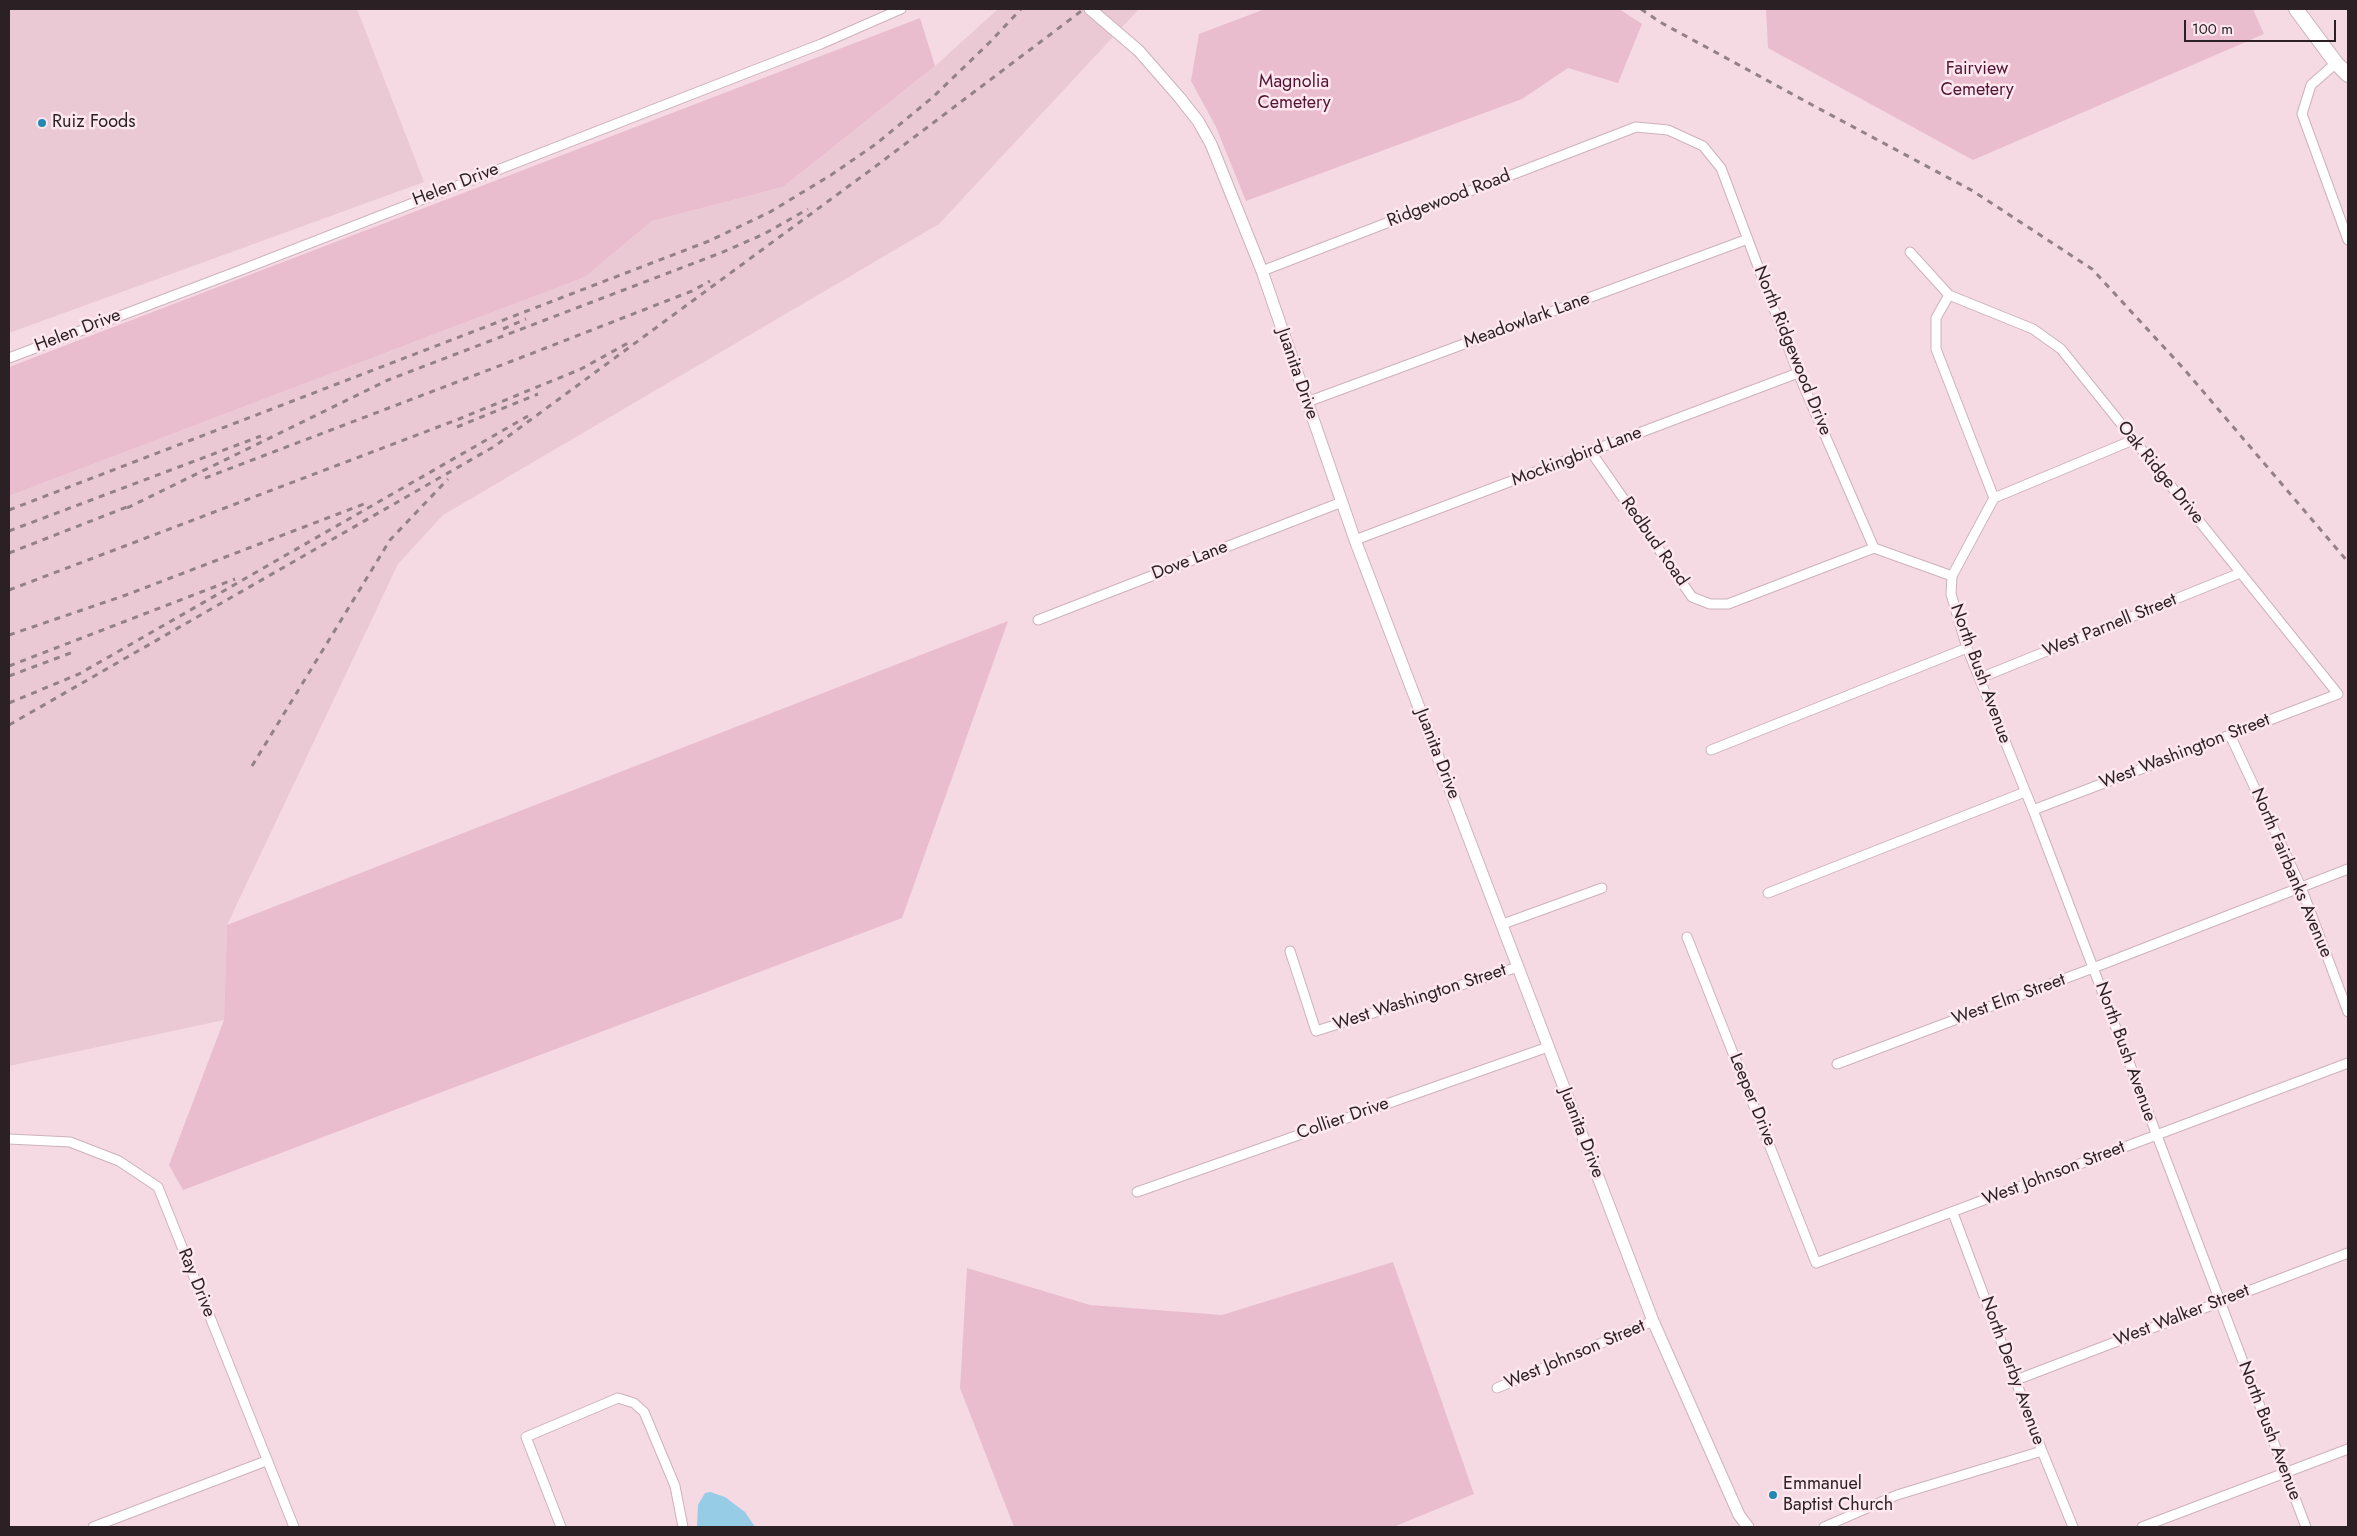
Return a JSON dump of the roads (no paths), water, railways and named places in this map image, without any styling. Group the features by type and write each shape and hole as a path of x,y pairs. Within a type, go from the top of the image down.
{"main road":[{"path":"2296,9 2336,63 2348,75"}],"street":[{"name":"Helen Drive","path":"9,358 241,270 821,44 901,9"},
{"name":"Juanita Drive","path":"1090,9 1139,51 1198,121 1211,144 1262,271 1355,540 1653,1321 1739,1516 1748,1527"},
{"path":"2336,63 2311,85 2302,114 2348,240"},
{"name":"Ridgewood Road","path":"1262,271 1636,127"},
{"name":"North Ridgewood Drive","path":"1636,127 1668,130 1703,146 1721,168 1798,373 1874,548"},
{"name":"Meadowlark Lane","path":"1306,402 1748,239"},
{"name":"Oak Ridge Drive","path":"1910,252 1949,294 2033,330 2061,349 2338,694"},
{"path":"1949,294 1936,318 1936,349 1994,498"},
{"name":"Mockingbird Lane","path":"1355,540 1798,373"},
{"path":"1874,548 1952,576 1994,498 2133,440"},
{"name":"Redbud Road","path":"1591,452 1692,597 1710,604 1728,604 1874,548"},
{"name":"Dove Lane","path":"1038,620 1342,502"},
{"name":"West Parnell Street","path":"1980,678 2240,573"},
{"name":"North Bush Avenue","path":"1952,576 1951,594 1967,648 2033,810 2094,968 2219,1302 2306,1527"},
{"path":"1711,750 1967,648"},
{"name":"West Washington Street","path":"2033,810 2338,694"},
{"name":"North Fairbanks Avenue","path":"2230,735 2301,886 2348,1012"},
{"path":"1768,893 2025,792"},
{"name":"West Elm Street","path":"1837,1064 2094,968 2348,869"},
{"path":"1502,924 1602,888"},
{"name":"Leeper Drive","path":"1687,937 1816,1263"},
{"name":"West Washington Street","path":"1290,951 1316,1031 1518,966"},
{"name":"Collier Drive","path":"1137,1192 1548,1047"},
{"name":"West Johnson Street","path":"1816,1263 1954,1213 2348,1063"},
{"name":"Ray Drive","path":"9,1139 70,1142 119,1161 158,1187 294,1527"},
{"name":"North Derby Avenue","path":"1954,1213 2042,1451 2073,1527"},
{"name":"West Walker Street","path":"2016,1380 2348,1253"},
{"name":"West Johnson Street","path":"1497,1388 1653,1321"},
{"path":"561,1527 526,1437 618,1398 634,1403 644,1412 675,1486 683,1527"},
{"path":"2142,1527 2348,1449"},
{"path":"1824,1527 1897,1494 2042,1451"},
{"path":"93,1527 266,1461"}],"water":[{"path":"710,1492 725,1497 745,1512 755,1527 697,1527 698,1505 705,1493"}],"railway":[{"path":"9,510 709,241 770,212 831,175 876,144 933,97 1021,9"},
{"path":"9,725 495,446 872,169 1084,9"},
{"path":"1641,9 1660,22 1973,191 2092,269 2184,369 2348,562"},
{"path":"127,508 388,380 723,252 764,234 808,209"},
{"path":"205,478 692,291 710,281"},
{"path":"503,329 526,319"},
{"path":"9,590 459,419 581,369 628,343"},
{"path":"457,427 538,394"},
{"path":"9,703 79,674 528,416"},
{"path":"9,531 261,436"},
{"path":"252,766 390,540 448,479"},
{"path":"9,635 126,595 364,504"},
{"path":"9,553 132,505"},
{"path":"9,666 235,579"},
{"path":"9,676 76,651"}],"place":[{"name":"Ruiz Foods","path":"42,123"},
{"name":"Emmanuel Baptist Church","path":"1773,1495"}],"park label":[{"name":"Fairview Cemetery","path":"1977,80"},
{"name":"Magnolia Cemetery","path":"1294,94"}]}
